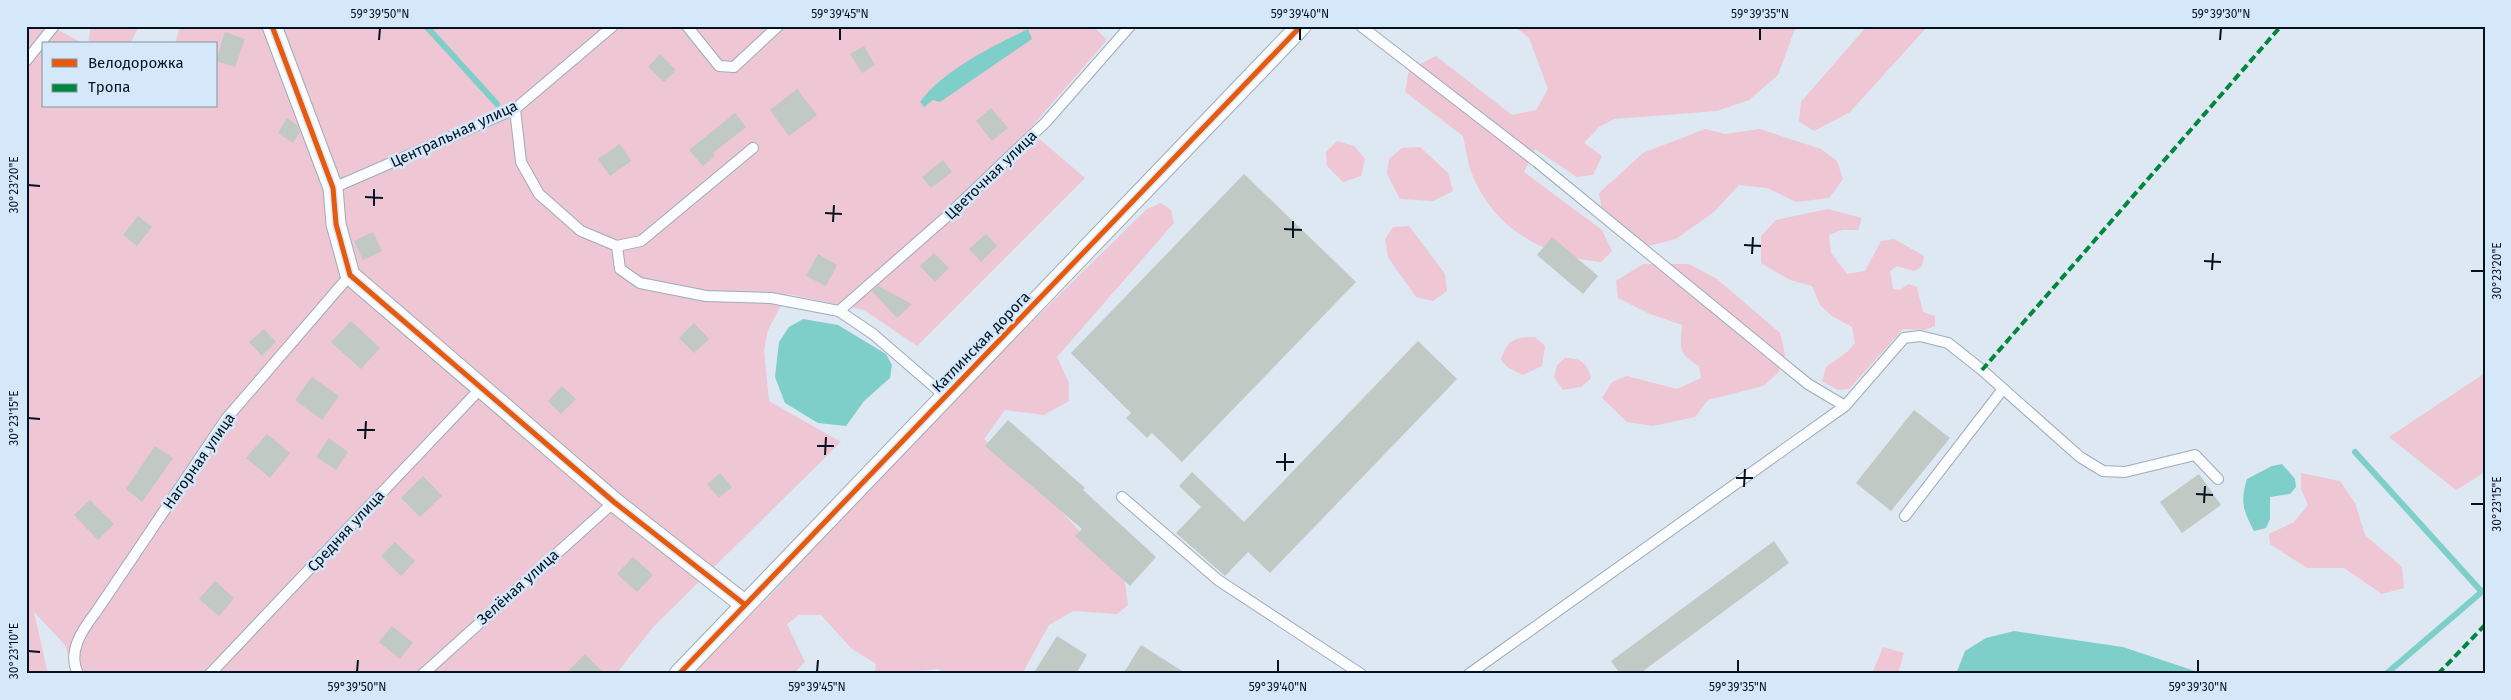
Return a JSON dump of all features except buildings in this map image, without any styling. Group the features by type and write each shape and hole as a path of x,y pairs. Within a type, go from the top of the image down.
{"street":[{"path":"272,26 333,188 336,224 350,275 614,502 744,604"},
{"name":"Катлинская дорога","path":"679,674 744,604 946,397 1301,26"}],"lane":[{"path":"26,61 54,26"},
{"name":"Центральная улица","path":"333,188 516,109 612,26"},
{"path":"687,26 719,66 734,67 778,26"},
{"name":"Цветочная улица","path":"839,311 944,219 1046,122 1130,26"},
{"path":"1361,26 1537,162 1808,384 1845,406"},
{"path":"516,109 521,162 539,194 582,231 617,246 641,241 753,148"},
{"path":"617,246 620,269 640,283 706,296 771,298 839,311 873,334 946,397"},
{"name":"Нагорная улица","path":"78,674 73,663 80,632 226,419 350,275"},
{"path":"1469,674 1845,406 1904,338 1920,336 1948,343 2080,457 2104,471 2125,472 2196,455 2218,480"},
{"name":"Средняя улица","path":"210,674 481,388"},
{"path":"1905,516 2003,389"},
{"path":"1122,497 1218,580 1361,674"},
{"name":"Зелёная улица","path":"423,674 614,502"}],"shaded area":[{"path":"26,26 51,26 80,42 42,42 42,108 218,108 218,42 176,42 180,26 1012,26 1016,30 1021,26 1093,26 1107,40 1029,130 1085,178 917,346 864,310 787,294 768,330 764,350 769,401 841,442 654,626 616,674 75,674 65,645 34,612 48,674 26,674"},
{"path":"91,26 139,26 131,42 88,42"},
{"path":"1514,26 1796,26 1778,75 1749,100 1717,111 1614,119 1599,127 1584,143 1602,156 1593,175 1577,177 1535,149 1524,172 1602,230 1612,251 1601,262 1580,259 1540,246 1507,224 1493,210 1481,193 1470,169 1463,136 1405,92 1409,70 1436,56 1512,115 1536,110 1548,89 1529,38"},
{"path":"1867,26 1928,26 1850,112 1814,131 1799,121 1801,102"},
{"path":"1028,29 1032,39 940,102 933,100 924,107 920,102 930,90 955,69 984,51"},
{"path":"1705,129 1725,134 1760,129 1821,149 1837,161 1843,179 1829,198 1796,202 1767,188 1739,185 1714,212 1676,239 1644,247 1602,211 1599,193 1643,153"},
{"path":"1337,141 1354,146 1365,159 1361,176 1343,182 1327,166 1326,152"},
{"path":"1420,147 1448,173 1453,191 1433,201 1400,199 1387,174 1389,159 1402,148"},
{"path":"1161,203 1171,210 1174,223 1057,357 1069,383 1069,401 1044,415 1005,410 984,439 1044,492 1125,582 1128,605 1117,614 1073,611 1049,625 1022,674 945,674 938,669 919,671 917,674 875,674 876,664 851,648 821,615 799,615 787,624 805,662 793,674 690,674 734,623 765,601 952,400 1147,209"},
{"path":"1828,209 1862,218 1858,230 1842,230 1829,235 1831,253 1847,274 1865,271 1881,241 1894,239 1924,256 1922,266 1914,271 1897,266 1890,271 1893,289 1899,290 1909,284 1917,287 1923,312 1935,316 1935,326 1924,330 1903,329 1849,389 1838,390 1822,381 1826,367 1847,352 1855,343 1852,327 1832,316 1820,305 1812,286 1790,280 1761,263 1761,236 1776,220"},
{"path":"1409,226 1445,274 1447,291 1433,301 1416,297 1388,257 1385,239 1393,227"},
{"path":"1643,264 1689,264 1717,279 1780,333 1785,354 1778,373 1763,386 1708,400 1695,417 1653,426 1627,422 1602,398 1612,382 1627,376 1677,389 1701,378 1699,366 1687,358 1682,350 1682,325 1650,314 1618,298 1616,281"},
{"path":"803,319 838,325 886,354 892,365 890,378 864,401 846,426 818,423 785,403 775,377 779,342 789,327"},
{"path":"1535,337 1545,346 1542,366 1523,375 1507,367 1501,360 1506,348 1513,341"},
{"path":"1565,358 1579,360 1588,369 1591,378 1581,387 1563,390 1554,377 1557,365"},
{"path":"2485,373 2485,472 2456,490 2389,437"},
{"path":"2282,464 2295,479 2296,487 2290,494 2270,497 2270,519 2266,528 2254,531 2247,517 2243,500 2247,479 2272,466"},
{"path":"2301,473 2340,481 2355,503 2365,535 2402,567 2404,588 2382,594 2344,568 2307,568 2270,544 2269,534 2294,522 2308,505 2301,489"},
{"path":"2014,631 2123,647 2204,674 1956,674 1965,651 1986,638"},
{"path":"1883,647 1904,653 1898,674 1872,674"}],"waterway":[{"path":"426,26 497,104"},
{"path":"2355,452 2482,592"},
{"path":"2386,674 2484,590"}],"marked path":[{"path":"1982,370 2281,26"},
{"path":"2438,674 2485,625"}],"cycle path":[{"path":"272,26 333,188 336,224 350,275 614,502 744,604"},
{"path":"679,674 1301,26"}]}
